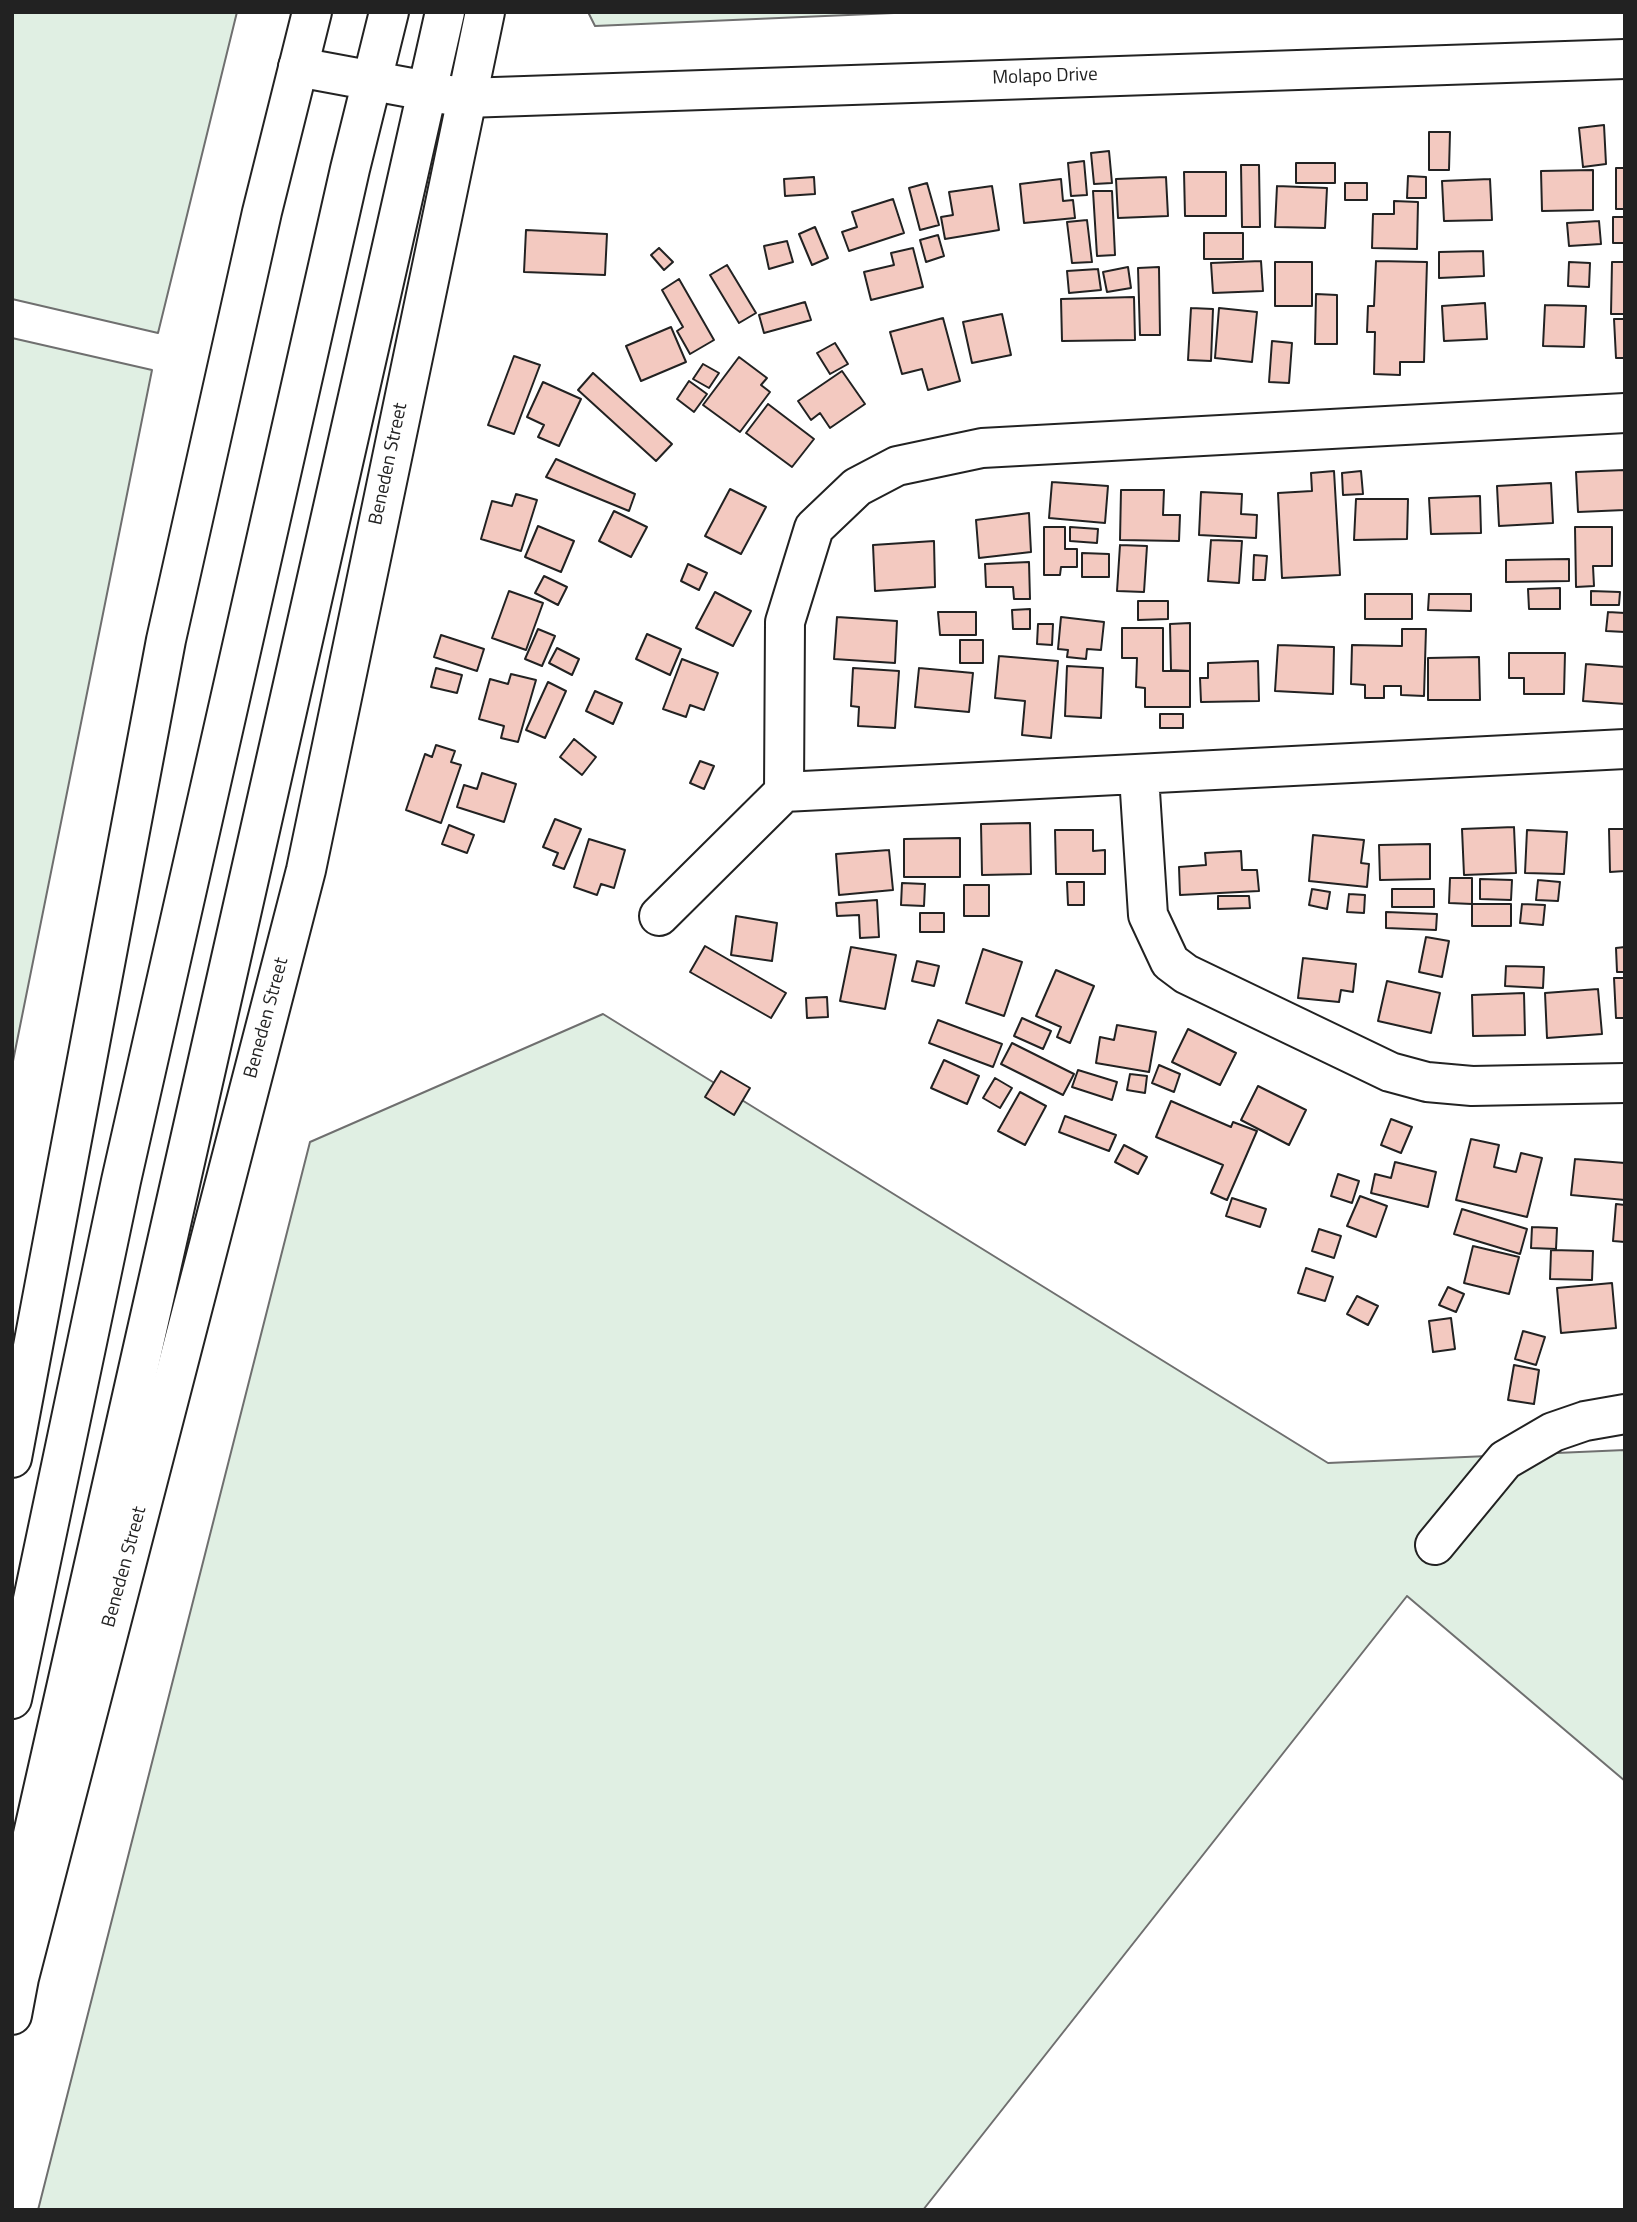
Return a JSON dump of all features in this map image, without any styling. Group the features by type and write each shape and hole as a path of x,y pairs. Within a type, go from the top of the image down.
{"street":[{"path":"12,1458 166,640 262,212 312,12"},
{"path":"12,1699 121,1181 389,12"},
{"path":"12,1927 445,12"},
{"name":"Beneden Street","path":"12,2015 19,1978 306,870 485,12"},
{"name":"Molapo Drive","path":"298,66 465,98 1625,59"},
{"path":"784,792 785,622 814,528 857,487 897,466 982,448 1625,413"},
{"path":"659,916 784,792 1139,776 1625,749"},
{"path":"1139,776 1148,915 1170,962 1186,974 1390,1072 1427,1082 1472,1087 1625,1083"},
{"path":"1435,1545 1505,1460 1553,1432 1585,1421 1625,1415"}],"green space":[{"path":"12,12 237,12 158,333 12,299"},
{"path":"588,12 917,12 595,26"},
{"path":"12,338 152,370 12,1066"},
{"path":"603,1014 1328,1463 1625,1450 1625,1781 1407,1596 923,2210 38,2210 310,1142"}],"building":[{"path":"1604,125 1606,164 1583,167 1579,128"},
{"path":"1429,132 1450,132 1449,170 1429,170"},
{"path":"1109,151 1112,183 1094,184 1091,153"},
{"path":"1084,161 1087,195 1071,196 1068,163"},
{"path":"1296,163 1335,163 1335,183 1296,183"},
{"path":"1241,165 1259,165 1260,227 1242,227"},
{"path":"1616,168 1625,168 1625,209 1616,209"},
{"path":"1593,170 1593,210 1542,211 1541,171"},
{"path":"1184,172 1226,172 1226,216 1185,216"},
{"path":"1408,176 1426,177 1426,198 1407,198"},
{"path":"814,177 815,194 785,196 784,179"},
{"path":"1166,177 1168,216 1118,218 1116,179"},
{"path":"1061,179 1063,201 1073,200 1075,218 1024,223 1020,184"},
{"path":"1490,179 1492,220 1444,221 1442,181"},
{"path":"927,183 939,225 920,230 909,188"},
{"path":"1345,183 1367,183 1367,200 1345,200"},
{"path":"992,186 999,230 945,239 941,217 953,215 949,192"},
{"path":"1277,186 1327,188 1325,228 1275,227"},
{"path":"1093,191 1112,191 1115,255 1097,256"},
{"path":"893,199 904,233 849,251 842,232 857,227 852,212"},
{"path":"1394,201 1418,202 1417,249 1372,248 1373,214 1394,214"},
{"path":"1613,217 1625,217 1625,243 1613,243"},
{"path":"1087,220 1092,262 1072,263 1067,222"},
{"path":"1599,221 1601,244 1569,246 1567,223"},
{"path":"815,227 828,258 812,265 799,234"},
{"path":"526,230 607,234 605,275 524,272"},
{"path":"1204,233 1243,233 1243,259 1204,259"},
{"path":"938,235 944,256 926,262 920,240"},
{"path":"787,241 793,262 769,269 764,246"},
{"path":"659,248 673,262 664,270 651,255"},
{"path":"913,248 923,287 871,300 864,272 894,265 891,253"},
{"path":"1483,251 1484,276 1439,278 1439,252"},
{"path":"1261,261 1263,291 1213,293 1211,263"},
{"path":"1376,261 1427,262 1424,362 1400,362 1400,375 1374,374 1375,332 1367,332 1368,306 1374,306"},
{"path":"1275,262 1312,262 1312,306 1275,306"},
{"path":"1569,262 1590,263 1589,287 1568,286"},
{"path":"1612,262 1625,262 1625,314 1611,314"},
{"path":"727,265 756,313 739,323 710,275"},
{"path":"1128,267 1131,288 1107,292 1103,272"},
{"path":"1159,267 1160,335 1140,335 1138,268"},
{"path":"1098,269 1101,290 1069,293 1067,271"},
{"path":"679,279 714,340 690,354 677,331 683,327 662,290"},
{"path":"1316,294 1337,295 1337,344 1315,344"},
{"path":"1134,297 1135,340 1062,341 1061,299"},
{"path":"805,302 811,320 764,333 759,315"},
{"path":"1485,303 1487,339 1444,341 1442,306"},
{"path":"1545,305 1586,306 1584,347 1543,346"},
{"path":"1191,308 1213,309 1211,361 1188,360"},
{"path":"1219,308 1257,312 1252,362 1215,358"},
{"path":"1002,314 1011,355 972,363 963,322"},
{"path":"943,318 960,381 928,390 922,369 902,374 890,332"},
{"path":"1614,319 1625,319 1625,358 1616,358"},
{"path":"671,327 686,362 641,381 626,346"},
{"path":"1272,341 1292,343 1289,383 1269,382"},
{"path":"835,343 848,364 830,374 817,353"},
{"path":"514,356 540,365 514,434 488,425"},
{"path":"739,357 767,378 761,385 770,392 740,432 703,405"},
{"path":"703,364 719,373 709,388 693,379"},
{"path":"842,371 865,404 830,428 820,413 811,420 798,401"},
{"path":"593,373 672,444 656,461 578,390"},
{"path":"689,381 707,394 694,412 677,399"},
{"path":"543,382 581,399 559,446 538,437 544,425 527,417"},
{"path":"768,404 814,439 792,467 746,433"},
{"path":"556,459 635,494 629,511 546,477"},
{"path":"1625,470 1625,510 1578,512 1576,472"},
{"path":"1334,471 1340,575 1282,578 1278,493 1312,491 1311,473"},
{"path":"1361,471 1363,494 1343,495 1342,473"},
{"path":"1052,482 1108,486 1105,523 1049,518"},
{"path":"1551,483 1553,523 1499,526 1497,486"},
{"path":"730,489 766,507 741,554 705,536"},
{"path":"1121,490 1164,490 1163,515 1180,515 1179,541 1120,540"},
{"path":"1201,492 1242,494 1241,514 1257,515 1256,538 1199,535"},
{"path":"516,494 537,500 521,551 481,539 492,501 512,506"},
{"path":"1480,496 1481,533 1431,534 1429,498"},
{"path":"1356,499 1408,499 1407,539 1354,540"},
{"path":"614,511 647,527 631,557 599,541"},
{"path":"1029,513 1031,552 979,558 976,520"},
{"path":"538,526 574,541 561,572 525,557"},
{"path":"1044,527 1065,527 1065,549 1077,549 1077,567 1061,567 1060,575 1044,575"},
{"path":"1070,527 1098,529 1097,543 1070,541"},
{"path":"1575,527 1612,527 1612,566 1593,566 1594,586 1576,587"},
{"path":"1211,540 1242,541 1239,583 1208,581"},
{"path":"934,541 935,587 875,591 873,545"},
{"path":"1120,545 1147,546 1144,592 1117,591"},
{"path":"1082,553 1109,554 1109,577 1082,577"},
{"path":"1254,555 1267,556 1265,580 1253,580"},
{"path":"1569,559 1569,581 1506,582 1506,560"},
{"path":"1029,562 1030,599 1014,599 1013,587 986,587 985,564"},
{"path":"688,564 707,573 699,590 681,581"},
{"path":"544,576 567,587 558,605 535,593"},
{"path":"1560,588 1560,609 1529,609 1528,589"},
{"path":"509,591 543,603 526,650 492,638"},
{"path":"1591,591 1620,592 1619,605 1591,605"},
{"path":"715,592 751,611 733,646 696,628"},
{"path":"1365,594 1412,594 1412,619 1365,619"},
{"path":"1429,594 1471,594 1471,611 1428,610"},
{"path":"1138,601 1168,601 1168,619 1138,620"},
{"path":"1030,609 1030,629 1013,629 1012,610"},
{"path":"938,612 976,612 976,635 940,635"},
{"path":"1608,612 1625,613 1625,632 1606,631"},
{"path":"837,617 897,621 895,663 834,659"},
{"path":"1061,617 1104,622 1101,650 1087,649 1086,659 1067,657 1068,650 1058,649"},
{"path":"1190,623 1190,671 1171,670 1170,624"},
{"path":"1038,624 1053,624 1052,645 1037,644"},
{"path":"1122,628 1163,628 1163,671 1190,671 1190,707 1145,707 1145,688 1136,687 1137,658 1122,658"},
{"path":"538,629 555,636 542,666 525,659"},
{"path":"1402,629 1426,629 1424,696 1401,695 1401,686 1384,686 1384,698 1365,698 1365,685 1351,684 1352,645 1402,646"},
{"path":"647,634 681,649 670,675 636,659"},
{"path":"441,635 484,649 477,671 434,657"},
{"path":"960,640 983,640 983,663 960,663"},
{"path":"1278,645 1334,647 1333,694 1275,691"},
{"path":"557,648 579,659 572,675 549,663"},
{"path":"1509,653 1565,653 1564,694 1524,694 1524,678 1509,678"},
{"path":"999,656 1058,661 1051,738 1022,735 1025,701 995,698"},
{"path":"1479,657 1480,700 1428,700 1428,658"},
{"path":"682,659 718,673 704,710 690,705 686,717 663,709"},
{"path":"1258,661 1259,701 1201,702 1200,678 1208,678 1208,663"},
{"path":"1586,664 1625,667 1625,704 1583,701"},
{"path":"1067,666 1103,668 1101,718 1065,716"},
{"path":"436,668 462,675 457,693 431,687"},
{"path":"853,668 899,671 895,728 858,726 859,707 851,706"},
{"path":"919,668 973,673 969,712 915,707"},
{"path":"511,674 536,680 518,742 501,738 504,726 479,719 490,679 508,684"},
{"path":"548,682 566,691 545,738 526,730"},
{"path":"595,691 622,703 613,724 586,711"},
{"path":"1160,714 1183,714 1183,728 1160,728"},
{"path":"574,739 596,757 582,775 560,757"},
{"path":"436,745 455,751 451,762 461,765 441,823 406,810 425,754 432,757"},
{"path":"700,761 714,766 704,789 690,783"},
{"path":"482,773 516,784 504,822 457,807 464,785 477,789"},
{"path":"555,819 581,829 564,869 553,865 558,853 543,847"},
{"path":"1030,823 1031,874 982,875 981,824"},
{"path":"449,825 474,835 467,853 442,844"},
{"path":"1514,827 1516,873 1464,875 1462,829"},
{"path":"1609,829 1625,829 1625,871 1610,872"},
{"path":"1055,830 1093,830 1093,851 1105,850 1105,874 1056,874"},
{"path":"1527,830 1567,832 1564,874 1525,873"},
{"path":"1313,835 1364,840 1361,863 1369,864 1367,887 1309,881"},
{"path":"960,838 960,877 904,877 904,839"},
{"path":"589,839 625,850 614,888 601,884 597,895 574,887"},
{"path":"1430,844 1430,879 1380,880 1379,845"},
{"path":"889,850 893,890 839,895 836,854"},
{"path":"1241,851 1242,870 1257,870 1259,891 1180,895 1179,867 1206,865 1205,853"},
{"path":"1450,878 1472,878 1472,904 1449,903"},
{"path":"1480,879 1512,880 1511,900 1480,899"},
{"path":"1538,880 1560,882 1558,901 1536,900"},
{"path":"1067,882 1084,882 1084,905 1068,905"},
{"path":"902,883 925,884 924,906 901,905"},
{"path":"964,885 989,885 989,916 964,916"},
{"path":"1312,889 1330,892 1327,909 1309,905"},
{"path":"1392,889 1434,889 1434,907 1392,907"},
{"path":"1349,894 1365,895 1364,913 1347,912"},
{"path":"1218,896 1249,896 1250,908 1218,909"},
{"path":"877,900 879,937 860,938 859,915 837,916 836,903"},
{"path":"1472,904 1511,904 1511,926 1472,926"},
{"path":"1522,904 1545,905 1543,925 1520,923"},
{"path":"1386,912 1437,914 1436,930 1386,928"},
{"path":"920,913 944,913 944,932 920,932"},
{"path":"736,916 777,923 772,961 731,955"},
{"path":"1426,937 1449,941 1442,977 1419,972"},
{"path":"705,946 786,993 771,1018 690,972"},
{"path":"851,947 896,955 885,1009 840,1001"},
{"path":"1625,947 1625,972 1617,972 1616,948"},
{"path":"983,949 1022,962 1004,1016 966,1003"},
{"path":"1303,958 1356,964 1353,992 1341,990 1339,1002 1298,998"},
{"path":"917,961 939,966 934,986 912,981"},
{"path":"1506,966 1544,967 1543,988 1505,986"},
{"path":"1056,970 1094,986 1070,1043 1057,1037 1061,1027 1036,1016"},
{"path":"1614,978 1625,978 1625,1018 1616,1018"},
{"path":"1387,981 1440,993 1431,1033 1378,1021"},
{"path":"1598,989 1602,1034 1547,1038 1545,993"},
{"path":"1524,993 1525,1035 1473,1036 1472,995"},
{"path":"827,997 828,1017 807,1018 806,998"},
{"path":"1022,1018 1051,1031 1043,1049 1014,1036"},
{"path":"938,1020 1002,1044 993,1067 929,1043"},
{"path":"1117,1025 1156,1032 1149,1072 1096,1063 1100,1037 1114,1040"},
{"path":"1188,1029 1236,1053 1220,1085 1172,1062"},
{"path":"1012,1043 1074,1074 1063,1095 1001,1064"},
{"path":"944,1060 979,1076 967,1104 931,1088"},
{"path":"1159,1065 1180,1074 1174,1092 1152,1083"},
{"path":"1078,1070 1117,1082 1112,1100 1072,1087"},
{"path":"721,1071 750,1088 734,1115 705,1097"},
{"path":"1130,1074 1147,1076 1145,1093 1127,1090"},
{"path":"995,1078 1012,1088 1000,1108 983,1098"},
{"path":"1258,1086 1306,1110 1289,1145 1241,1120"},
{"path":"1020,1092 1046,1106 1025,1145 998,1131"},
{"path":"1171,1101 1231,1127 1233,1122 1257,1131 1227,1200 1211,1193 1223,1165 1156,1137"},
{"path":"1065,1116 1116,1135 1109,1151 1059,1132"},
{"path":"1391,1119 1412,1127 1401,1153 1381,1145"},
{"path":"1471,1139 1499,1145 1494,1167 1516,1172 1521,1153 1542,1158 1527,1217 1456,1200"},
{"path":"1124,1145 1147,1157 1138,1174 1115,1162"},
{"path":"1575,1159 1625,1163 1625,1200 1571,1195"},
{"path":"1395,1162 1436,1172 1428,1207 1371,1193 1375,1174 1391,1178"},
{"path":"1338,1174 1359,1181 1352,1203 1331,1196"},
{"path":"1360,1196 1387,1206 1376,1237 1347,1226"},
{"path":"1232,1198 1266,1209 1260,1227 1226,1216"},
{"path":"1616,1204 1625,1205 1625,1242 1613,1241"},
{"path":"1462,1209 1527,1229 1520,1254 1454,1234"},
{"path":"1532,1227 1557,1228 1556,1249 1531,1248"},
{"path":"1319,1229 1341,1236 1334,1258 1312,1251"},
{"path":"1473,1246 1519,1257 1509,1294 1464,1283"},
{"path":"1551,1250 1593,1251 1592,1280 1550,1279"},
{"path":"1306,1268 1333,1277 1325,1301 1298,1293"},
{"path":"1612,1283 1616,1328 1561,1333 1557,1288"},
{"path":"1448,1287 1464,1294 1456,1312 1439,1305"},
{"path":"1357,1296 1378,1306 1368,1325 1347,1314"},
{"path":"1451,1318 1455,1349 1433,1352 1429,1321"},
{"path":"1523,1331 1545,1337 1536,1365 1515,1359"},
{"path":"1514,1365 1539,1370 1534,1404 1508,1400"}]}
